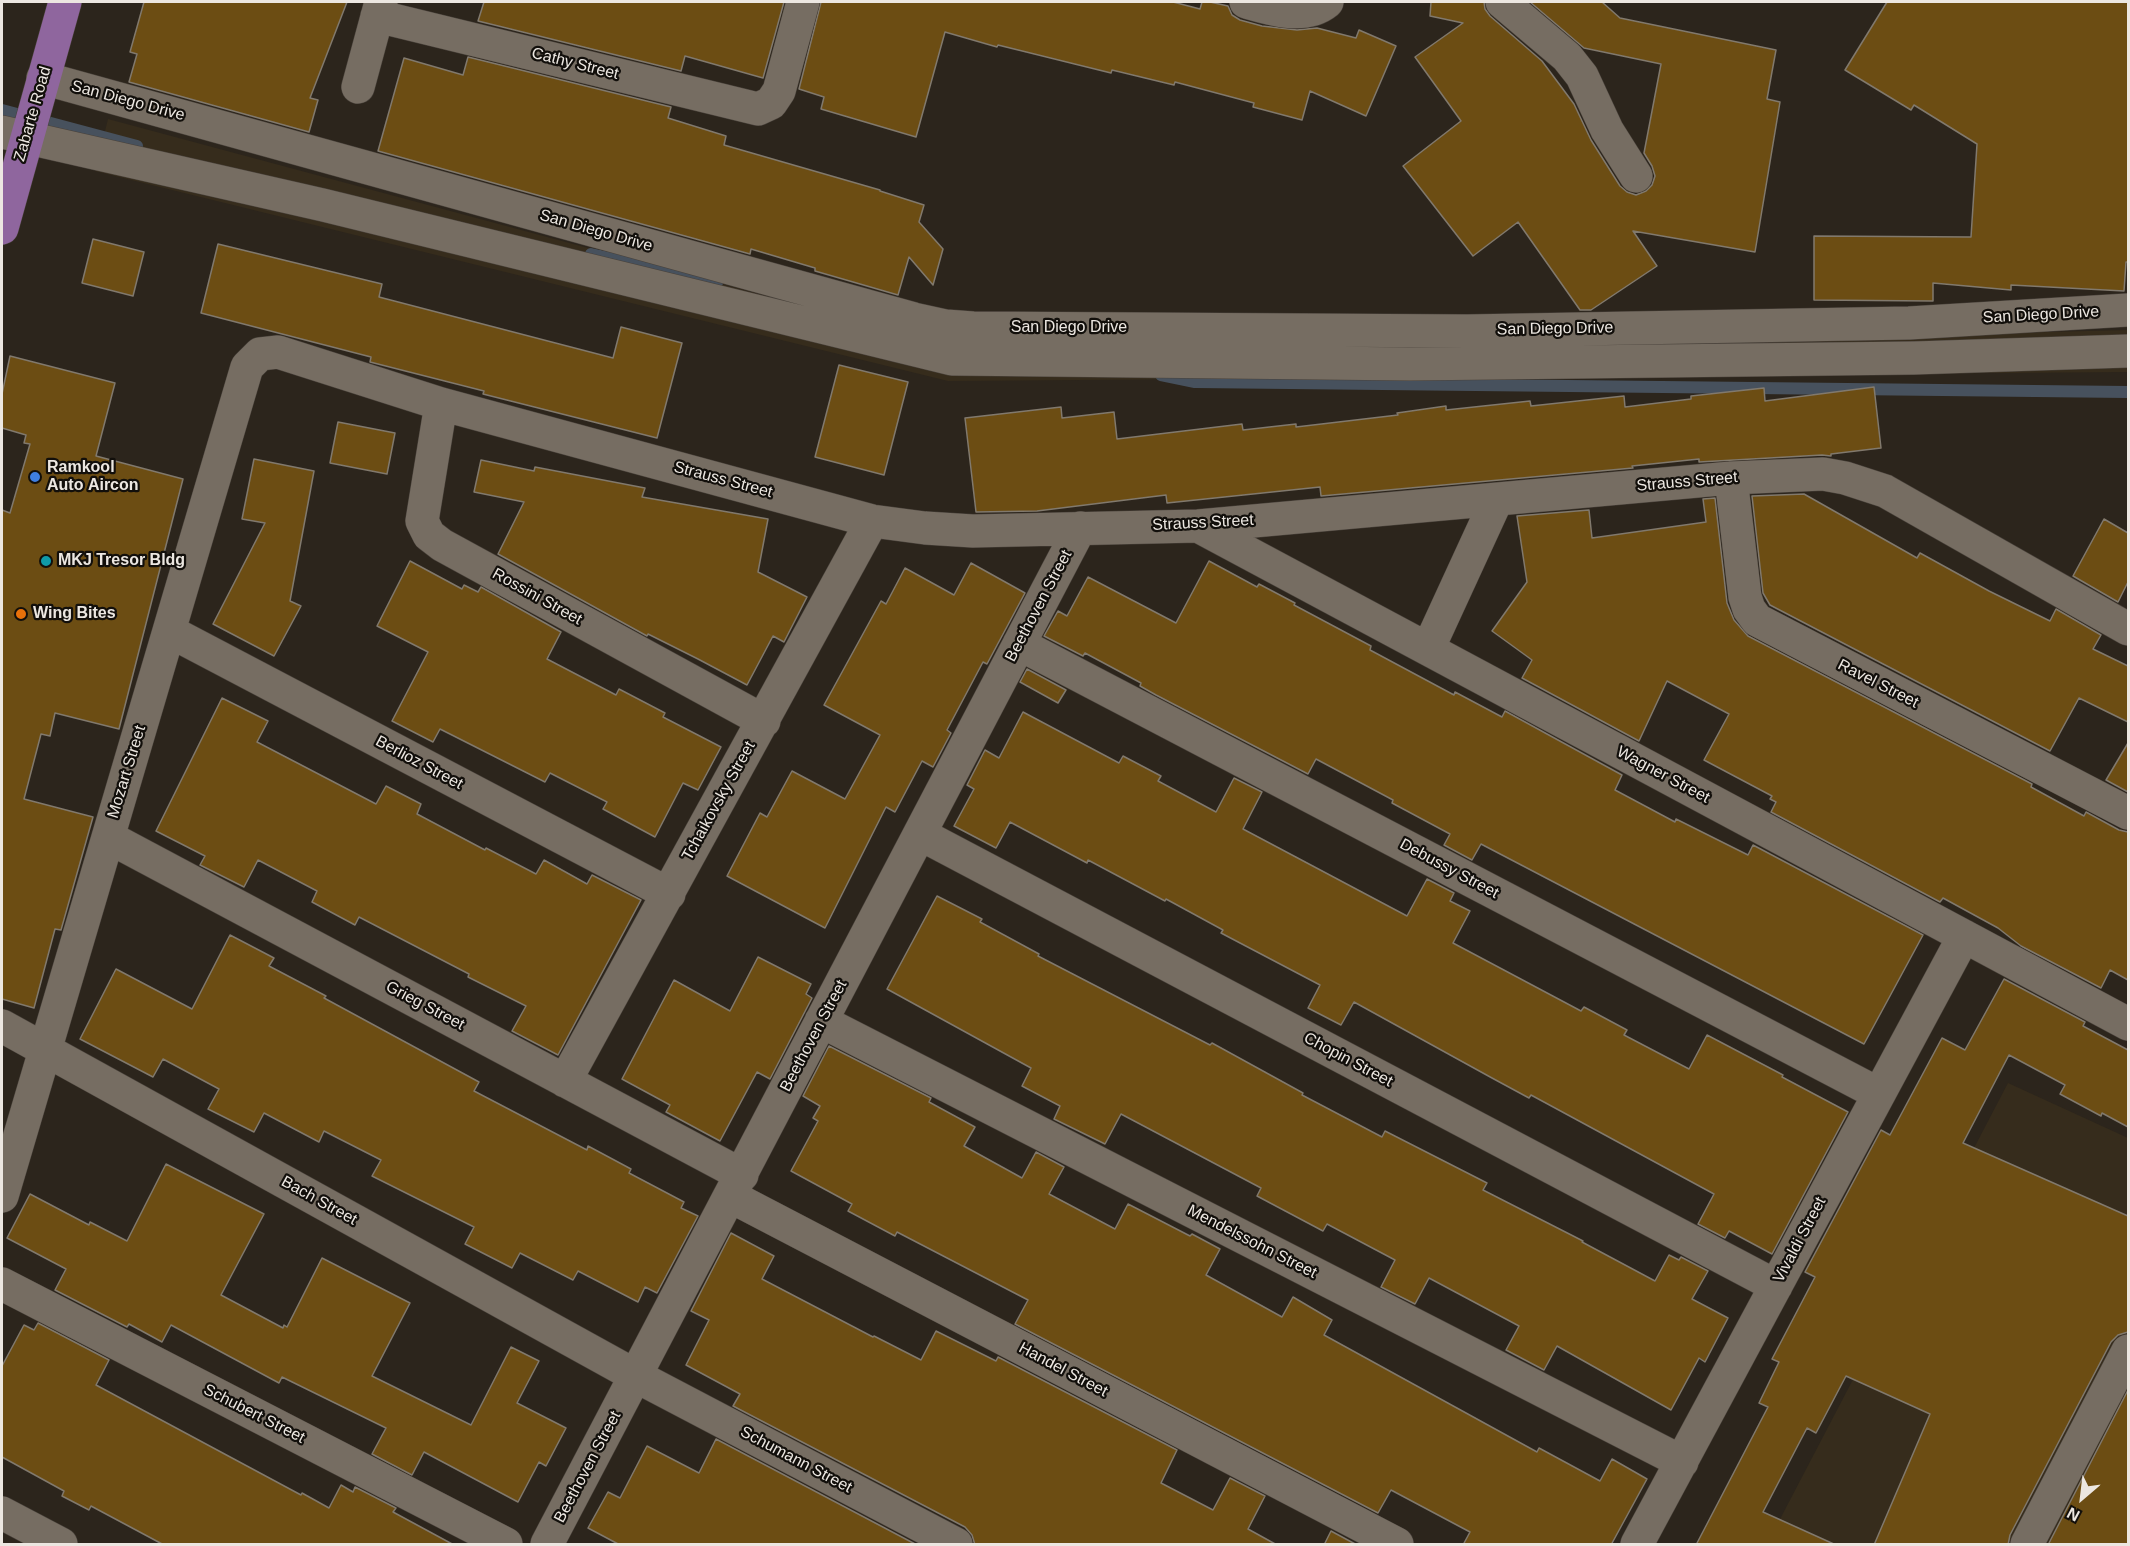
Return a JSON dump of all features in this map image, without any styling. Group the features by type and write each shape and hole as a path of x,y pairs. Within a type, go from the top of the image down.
{"main road":[{"name":"Zabarte Road","path":"2,228 14,134 43,78 65,2"}],"street":[{"name":"Cathy Street","path":"379,9 758,109 771,103 779,91 803,2"},
{"path":"1246,2 1284,13 1320,7 1327,2"},
{"path":"1502,2 1567,57 1582,76 1607,130 1636,176"},
{"path":"358,87 379,9"},
{"name":"San Diego Drive","path":"43,78 945,326 1467,331 1909,323 2128,310"},
{"path":"14,134 323,205 952,359 1410,364 1914,357 2128,351"},
{"name":"Strauss Street","path":"260,354 278,352 441,404 872,521 924,528 972,531 1198,526 1731,478 1823,474 1866,483 1885,491 2128,630"},
{"name":"Mozart Street","path":"2,1196 247,367 260,354"},
{"name":"Rossini Street","path":"441,404 422,521 429,535 442,545 764,721"},
{"name":"Ravel Street","path":"1731,478 1745,597 1749,609 1758,620 2128,813"},
{"path":"1428,649 1497,499"},
{"name":"Tchaikovsky Street","path":"565,1081 872,521"},
{"name":"Wagner Street","path":"1198,526 2128,1024"},
{"name":"Beethoven Street","path":"547,1545 1080,528"},
{"name":"Berlioz Street","path":"169,631 669,894"},
{"name":"Debussy Street","path":"1019,644 1879,1094"},
{"name":"Chopin Street","path":"920,834 1776,1286"},
{"name":"Grieg Street","path":"108,837 565,1081 736,1185"},
{"name":"Vivaldi Street","path":"1637,1545 1964,936"},
{"name":"Mendelssohn Street","path":"822,1022 1682,1462"},
{"name":"Bach Street","path":"2,1026 636,1376"},
{"name":"Handel Street","path":"736,1185 1397,1545"},
{"name":"Schubert Street","path":"2,1284 506,1545"},
{"path":"2028,1545 2128,1352"},
{"name":"Schumann Street","path":"636,1376 957,1545"},
{"path":"2,1513 61,1545"}],"shaded area":[{"path":"108,119 949,345 1438,347 2128,330 2128,372 948,381 95,171"},
{"path":"2008,1083 2128,1138 2128,1544 1767,1544"}],"building":[{"path":"144,2 347,2 310,98 318,100 309,132 129,82 137,54 130,52"},
{"path":"484,2 784,2 763,78 685,56 681,71 478,21"},
{"path":"821,2 1173,2 1200,9 1202,2 1210,2 1228,6 1232,15 1240,20 1262,26 1297,30 1317,28 1356,38 1359,30 1396,46 1366,116 1310,91 1302,120 1253,107 1254,103 1175,82 1174,85 1112,70 1111,73 998,45 997,47 945,32 916,137 821,109 824,97 799,89"},
{"path":"1431,2 1484,2 1485,9 1490,16 1542,61 1574,104 1591,140 1620,186 1636,195 1646,191 1652,185 1655,176 1644,153 1661,64 1584,48 1530,2 1602,2 1620,18 1776,50 1767,99 1780,102 1755,252 1633,231 1657,266 1591,310 1580,310 1518,222 1473,256 1403,166 1461,121 1415,57 1463,23 1430,16"},
{"path":"1887,2 2128,2 2128,262 2126,262 2124,291 2011,285 2011,290 1933,283 1933,301 1814,300 1814,236 1971,237 1977,144 1914,105 1911,110 1845,70"},
{"path":"468,57 671,107 668,118 726,136 724,145 924,205 919,222 943,249 933,285 909,257 898,295 815,271 815,268 751,249 750,254 378,151 404,58 463,75"},
{"path":"93,239 144,252 133,296 82,283"},
{"path":"218,244 382,284 379,297 613,358 621,327 682,343 657,438 483,394 484,391 370,362 371,357 201,313"},
{"path":"10,356 115,383 96,456 183,479 119,729 55,713 50,736 41,734 24,799 93,817 61,930 55,929 34,1008 2,999 2,510 10,513 30,444 24,443 26,435 2,428 2,394"},
{"path":"839,365 908,382 884,475 815,457"},
{"path":"1874,387 1881,448 1831,454 1831,456 1699,462 1699,459 1632,466 1633,468 1321,496 1320,487 1167,503 1166,495 1037,511 976,512 965,418 1061,407 1062,418 1114,412 1117,439 1242,424 1243,430 1296,424 1296,427 1398,415 1397,413 1446,406 1446,410 1530,401 1531,406 1624,396 1625,407 1691,399 1691,396 1764,388 1765,401"},
{"path":"338,422 395,433 387,474 330,463"},
{"path":"254,459 314,471 290,601 301,606 274,656 213,624 265,523 242,519"},
{"path":"481,460 534,471 535,467 645,488 642,497 768,519 758,572 807,597 784,642 773,636 747,685 648,634 647,636 498,554 524,502 474,492"},
{"path":"1804,494 1917,558 1920,553 2050,621 2056,609 2101,635 2093,649 2128,666 2128,722 2079,698 2050,751 1770,605 1763,593 1752,496"},
{"path":"1715,498 1727,603 1734,620 1748,636 2032,784 2031,787 2084,816 2086,812 2119,830 2128,832 2128,980 2110,970 2101,988 2021,946 1998,928 1943,898 1940,902 1771,812 1776,802 1770,799 1772,796 1704,760 1729,714 1667,681 1639,741 1522,678 1532,660 1492,631 1527,582 1517,516 1589,510 1592,538 1706,522 1703,499"},
{"path":"2104,519 2128,533 2128,582 2118,602 2073,576"},
{"path":"410,561 462,589 464,585 478,592 481,587 561,632 547,659 616,695 619,689 665,713 663,717 721,747 698,790 683,783 655,837 603,809 607,802 550,773 545,782 440,729 433,742 392,721 428,652 377,626"},
{"path":"1209,561 1257,587 1259,584 1295,603 1294,605 1371,646 1370,650 1454,695 1455,692 1502,717 1505,711 1622,775 1615,790 1675,822 1676,819 1748,855 1753,845 1923,935 1864,1044 1481,844 1472,860 1444,845 1450,834 1392,803 1393,800 1316,759 1308,774 1156,695 1140,686 1141,683 1085,653 1083,656 1044,636 1058,611 1067,616 1088,577 1176,623"},
{"path":"971,563 1025,593 987,664 983,662 947,730 951,733 933,767 922,761 895,812 886,807 825,928 727,876 760,813 767,817 792,771 845,799 880,735 824,705 881,601 886,604 905,568 954,595"},
{"path":"1027,669 1066,690 1058,703 1020,682"},
{"path":"222,698 268,721 257,742 376,804 386,786 421,804 417,814 536,874 544,860 587,884 592,875 641,900 558,1055 512,1031 526,1006 468,977 469,974 359,917 355,925 312,902 317,891 258,860 244,887 200,865 205,856 156,831"},
{"path":"1023,712 1119,763 1123,756 1161,776 1158,781 1216,812 1234,778 1262,792 1243,829 1407,916 1427,879 1454,893 1450,901 1470,911 1453,943 1581,1011 1584,1007 1627,1030 1624,1035 1689,1069 1707,1035 1848,1112 1772,1254 1729,1231 1725,1238 1698,1224 1714,1194 1531,1095 1529,1098 1354,1002 1341,1025 1308,1008 1320,985 1221,933 1223,930 1166,899 1165,901 1088,860 1087,863 1010,822 996,848 954,826 974,789 967,785 985,750 999,758"},
{"path":"2128,743 2128,792 2106,780"},
{"path":"937,896 982,919 980,922 1039,954 1038,956 1210,1045 1212,1043 1303,1093 1302,1095 1382,1137 1385,1131 1487,1183 1483,1190 1655,1281 1669,1255 1679,1260 1681,1257 1708,1271 1692,1299 1728,1318 1705,1362 1699,1358 1671,1410 1557,1346 1544,1370 1506,1350 1519,1326 1429,1278 1415,1304 1381,1287 1395,1260 1327,1224 1323,1231 1257,1196 1261,1188 1121,1114 1105,1144 1054,1119 1060,1106 1022,1086 1031,1068 887,989"},
{"path":"230,935 274,958 269,966 479,1082 474,1091 587,1150 588,1146 631,1169 629,1173 684,1202 681,1208 698,1216 657,1293 645,1287 638,1302 578,1271 573,1280 520,1253 512,1268 465,1244 474,1227 372,1176 381,1160 324,1131 319,1142 264,1113 254,1132 208,1109 219,1089 163,1059 153,1077 80,1039 116,969 192,1009"},
{"path":"758,957 811,984 806,994 812,998 770,1079 757,1072 720,1141 666,1112 670,1105 622,1079 674,980 730,1011"},
{"path":"2004,979 2085,1022 2083,1026 2128,1050 2128,1127 2102,1113 2101,1116 2060,1094 2065,1085 2009,1055 1963,1143 2128,1216 2128,1332 2118,1335 2111,1342 2010,1535 2008,1545 1874,1545 1930,1414 1846,1376 1816,1433 1807,1428 1763,1512 1836,1545 1696,1545 1768,1407 1759,1403 1779,1362 1772,1359 1815,1277 1805,1272 1881,1130 1890,1135 1942,1038 1965,1050"},
{"path":"829,1046 931,1098 929,1102 975,1127 964,1146 1022,1178 1036,1152 1064,1167 1049,1194 1115,1229 1128,1204 1190,1236 1192,1234 1220,1249 1206,1275 1282,1317 1293,1297 1332,1320 1324,1335 1537,1452 1539,1448 1600,1481 1612,1459 1647,1479 1611,1545 1463,1545 1470,1532 1391,1490 1378,1513 1015,1324 1028,1300 897,1232 895,1236 848,1211 852,1204 791,1171 818,1121 813,1118 820,1106 803,1096"},
{"path":"166,1164 264,1214 221,1295 283,1328 284,1325 287,1327 322,1258 410,1303 372,1376 471,1425 511,1347 539,1361 517,1403 566,1428 546,1466 539,1462 518,1502 424,1452 412,1475 372,1454 386,1428 282,1377 279,1383 171,1325 162,1342 129,1324 127,1327 55,1290 66,1269 7,1238 30,1194 89,1225 90,1222 127,1241"},
{"path":"731,1233 774,1256 762,1279 873,1337 921,1360 936,1331 996,1361 998,1357 1177,1450 1161,1483 1213,1510 1230,1478 1265,1496 1248,1529 1277,1545 975,1545 972,1535 965,1527 733,1406 740,1394 686,1365 709,1320 691,1311"},
{"path":"38,1323 109,1360 96,1385 301,1495 302,1493 329,1508 341,1485 353,1492 355,1487 396,1508 393,1512 454,1545 164,1545 91,1506 89,1510 62,1496 64,1491 2,1457 2,1366 24,1325 34,1330"},
{"path":"2128,1390 2128,1545 2048,1545"},
{"path":"716,1439 917,1545 620,1545 588,1528 608,1492 620,1498 647,1446 699,1473"},
{"path":"1331,1531 1357,1545 1324,1545"}],"waterway":[{"path":"2,110 137,146"},
{"path":"591,254 718,281"},
{"path":"1161,375 1195,382 2128,392"}],"place":[{"name":"Ramkool Auto Aircon","path":"35,477"},
{"name":"MKJ Tresor Bldg","path":"46,561"},
{"name":"Wing Bites","path":"21,614"}]}
